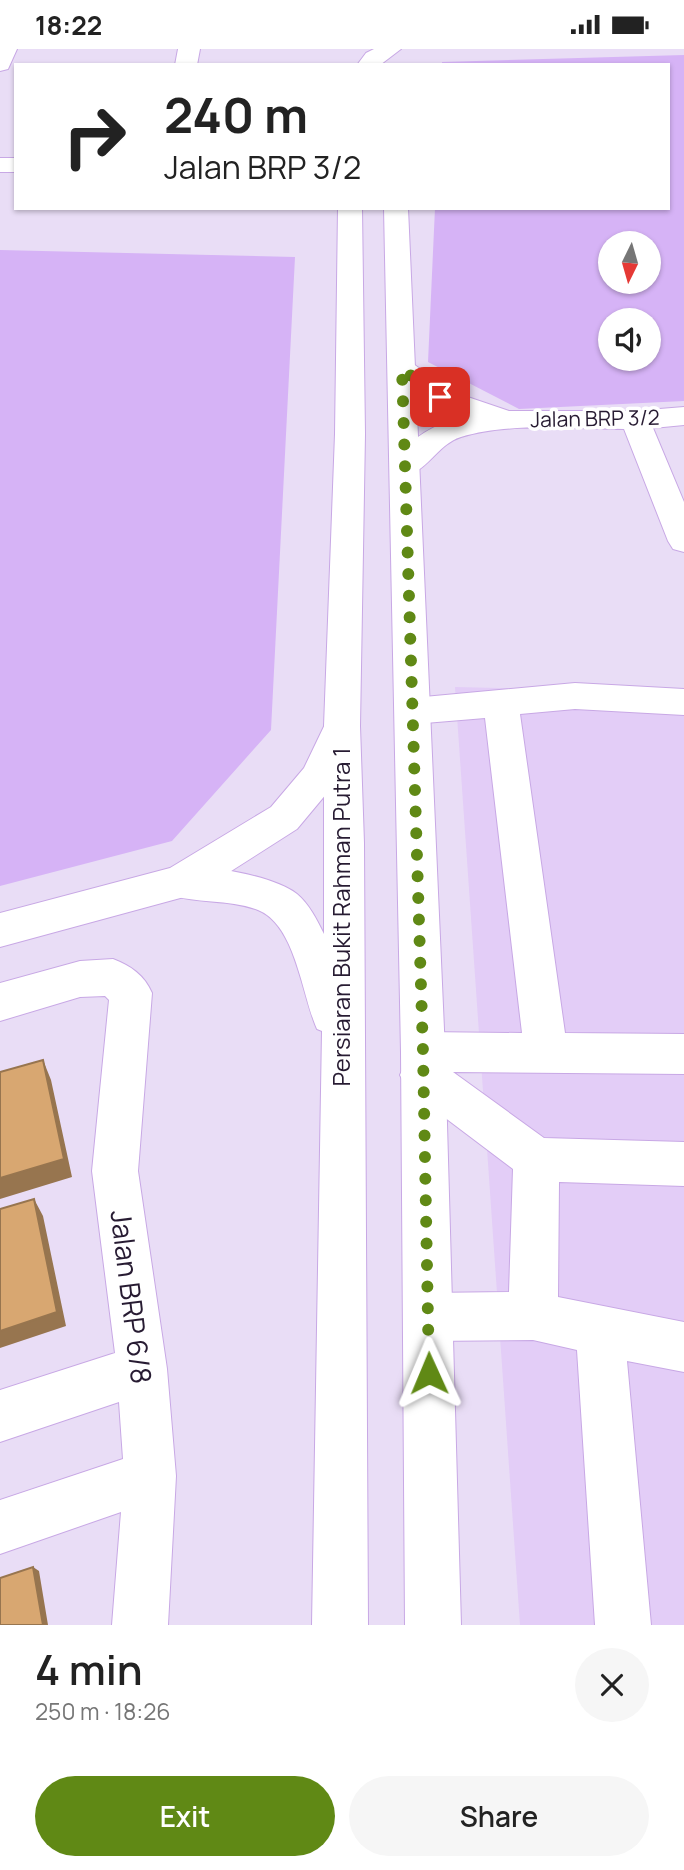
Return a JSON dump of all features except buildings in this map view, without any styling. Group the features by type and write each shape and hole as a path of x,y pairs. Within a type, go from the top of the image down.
{"main road":[{"path":"0,64 6,49"},
{"path":"370,63 390,49"},
{"name":"Persiaran Bukit Rahman Putra 1","path":"340,1625 345,843 342,726 350,434 350,210"},
{"path":"396,210 413,711 433,1625"},
{"name":"Jalan BRP 3/2","path":"402,369 440,397 506,420"},
{"name":"Jalan BRP 3/2","path":"405,467 430,441 452,429 506,420 635,420 684,416"},
{"path":"635,420 684,541"},
{"path":"413,711 575,696 684,702"},
{"path":"501,703 546,1052"},
{"path":"0,930 181,883 284,818 319,777 342,726"},
{"path":"181,883 271,897 290,913 309,944 342,1048"},
{"name":"Jalan BRP 6/8","path":"0,1002 80,979 113,977 131,993 115,1171 142,1369 150,1476 140,1625"},
{"path":"422,1064 546,1052 684,1054"},
{"path":"422,1064 536,1159 684,1164"},
{"path":"533,1316 536,1159"},
{"path":"428,1317 533,1316 684,1347"},
{"path":"600,1331 623,1625"},
{"path":"0,1416 142,1369"},
{"path":"0,1527 150,1476"}],"shaded area":[{"path":"684,55 684,401 519,409 428,362 435,210 670,210 670,63 442,62"},
{"path":"0,250 295,257 271,730 172,841 0,886"},
{"path":"455,687 684,692 684,1625 520,1625"}],"route":[{"path":"429,1373 423,1052 402,369 440,397"}]}
